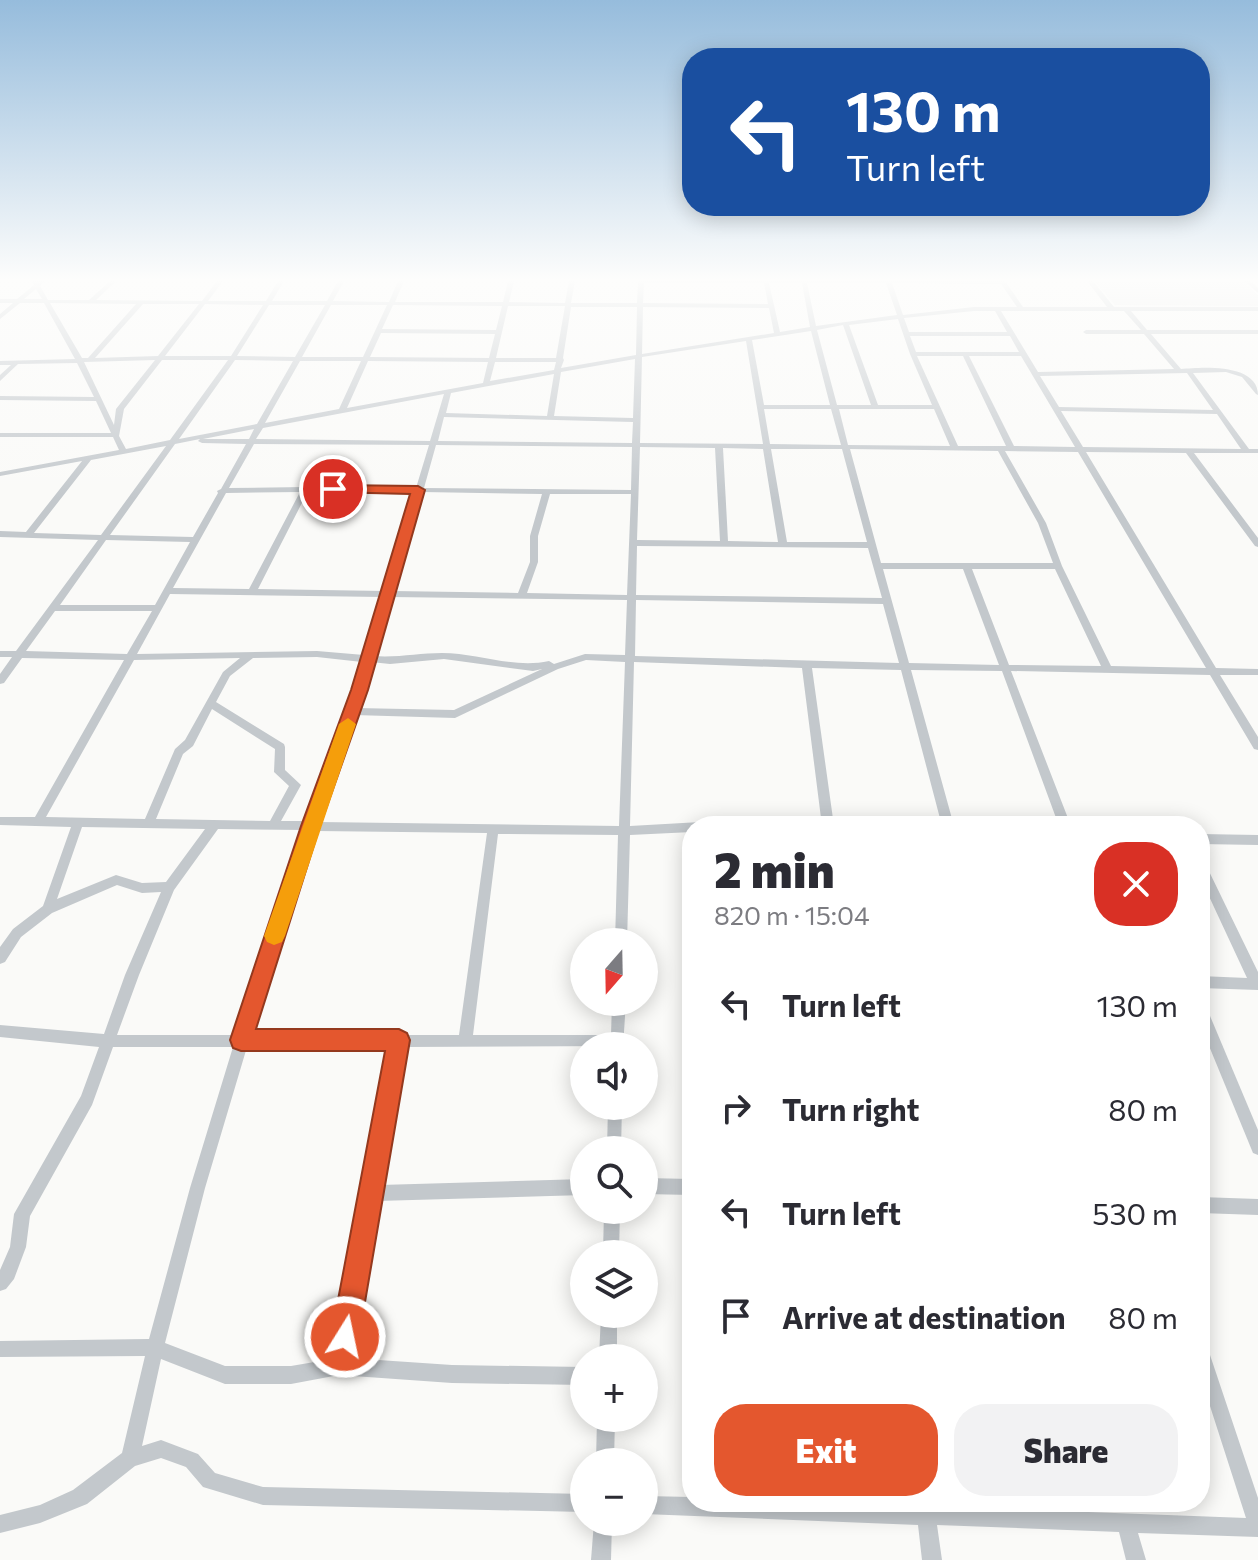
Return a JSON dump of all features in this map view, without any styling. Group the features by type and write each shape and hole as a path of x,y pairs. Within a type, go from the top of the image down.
{"street":[{"path":"76,354 123,451"},
{"path":"91,359 96,354"},
{"path":"116,435 120,409 162,354"},
{"path":"0,681 236,354"},
{"path":"38,822 301,354"},
{"path":"342,411 368,354"},
{"path":"486,385 493,354"},
{"path":"550,418 562,354"},
{"path":"1,475 652,354"},
{"path":"751,354 783,545"},
{"path":"820,354 945,816"},
{"path":"856,354 875,407"},
{"path":"955,448 913,354 1024,354 1258,746"},
{"path":"965,354 1005,448 1042,523 1058,566 1108,670"},
{"path":"1164,354 1178,370"},
{"path":"621,928 639,356"},
{"path":"0,363 159,358 561,360"},
{"path":"0,379 16,363"},
{"path":"1188,370 1247,451"},
{"path":"1036,374 1236,371 1258,393"},
{"path":"130,1458 153,1347 178,1251 241,1040 352,711 448,392"},
{"path":"0,398 99,399"},
{"path":"759,407 935,407"},
{"path":"1058,409 1218,412"},
{"path":"442,415 637,420"},
{"path":"0,435 116,435"},
{"path":"174,441 1258,451"},
{"path":"719,446 724,544"},
{"path":"1188,450 1258,544"},
{"path":"29,534 88,458"},
{"path":"252,592 305,489"},
{"path":"221,491 634,492"},
{"path":"521,596 534,562 534,536 547,491"},
{"path":"0,534 196,540"},
{"path":"633,543 873,545"},
{"path":"878,566 1058,566"},
{"path":"967,567 1061,816"},
{"path":"168,591 887,601"},
{"path":"54,608 158,608"},
{"path":"0,654 367,657 390,661 457,656 533,668 585,657 807,665 1258,672"},
{"path":"149,823 179,752 189,743 226,674 252,655"},
{"path":"352,711 455,714 555,667 585,657"},
{"path":"807,665 827,816"},
{"path":"211,703 280,747 279,772 295,785 273,825"},
{"path":"0,821 624,831 682,828"},
{"path":"48,909 78,822"},
{"path":"0,1283 8,1273 18,1247 22,1214 87,1100 132,975 169,887 215,824"},
{"path":"465,1040 493,829"},
{"path":"1210,839 1258,840"},
{"path":"0,958 17,933 48,909 116,880 142,888 169,887"},
{"path":"1210,885 1258,984 1210,982"},
{"path":"0,1031 109,1041 570,1042"},
{"path":"1210,1032 1258,1148"},
{"path":"339,1366 399,1040"},
{"path":"658,1186 682,1187"},
{"path":"372,1193 570,1187"},
{"path":"1210,1205 1258,1207"},
{"path":"0,1349 153,1347 225,1375 291,1375 339,1366 452,1374 570,1376"},
{"path":"965,1512 1126,1524 1258,1527 1210,1380"},
{"path":"0,1524 40,1514 80,1497 130,1458 161,1449 192,1460 209,1481 263,1496 570,1503"},
{"path":"658,1505 682,1506"},
{"path":"925,1512 932,1560"},
{"path":"1126,1524 1136,1560"},
{"path":"601,1560 602,1536"}],"slow traffic":[{"path":"274,936 348,724"}],"route":[{"path":"333,489 418,490 367,657 360,690 278,922 241,1040 399,1040 345,1337"}]}
